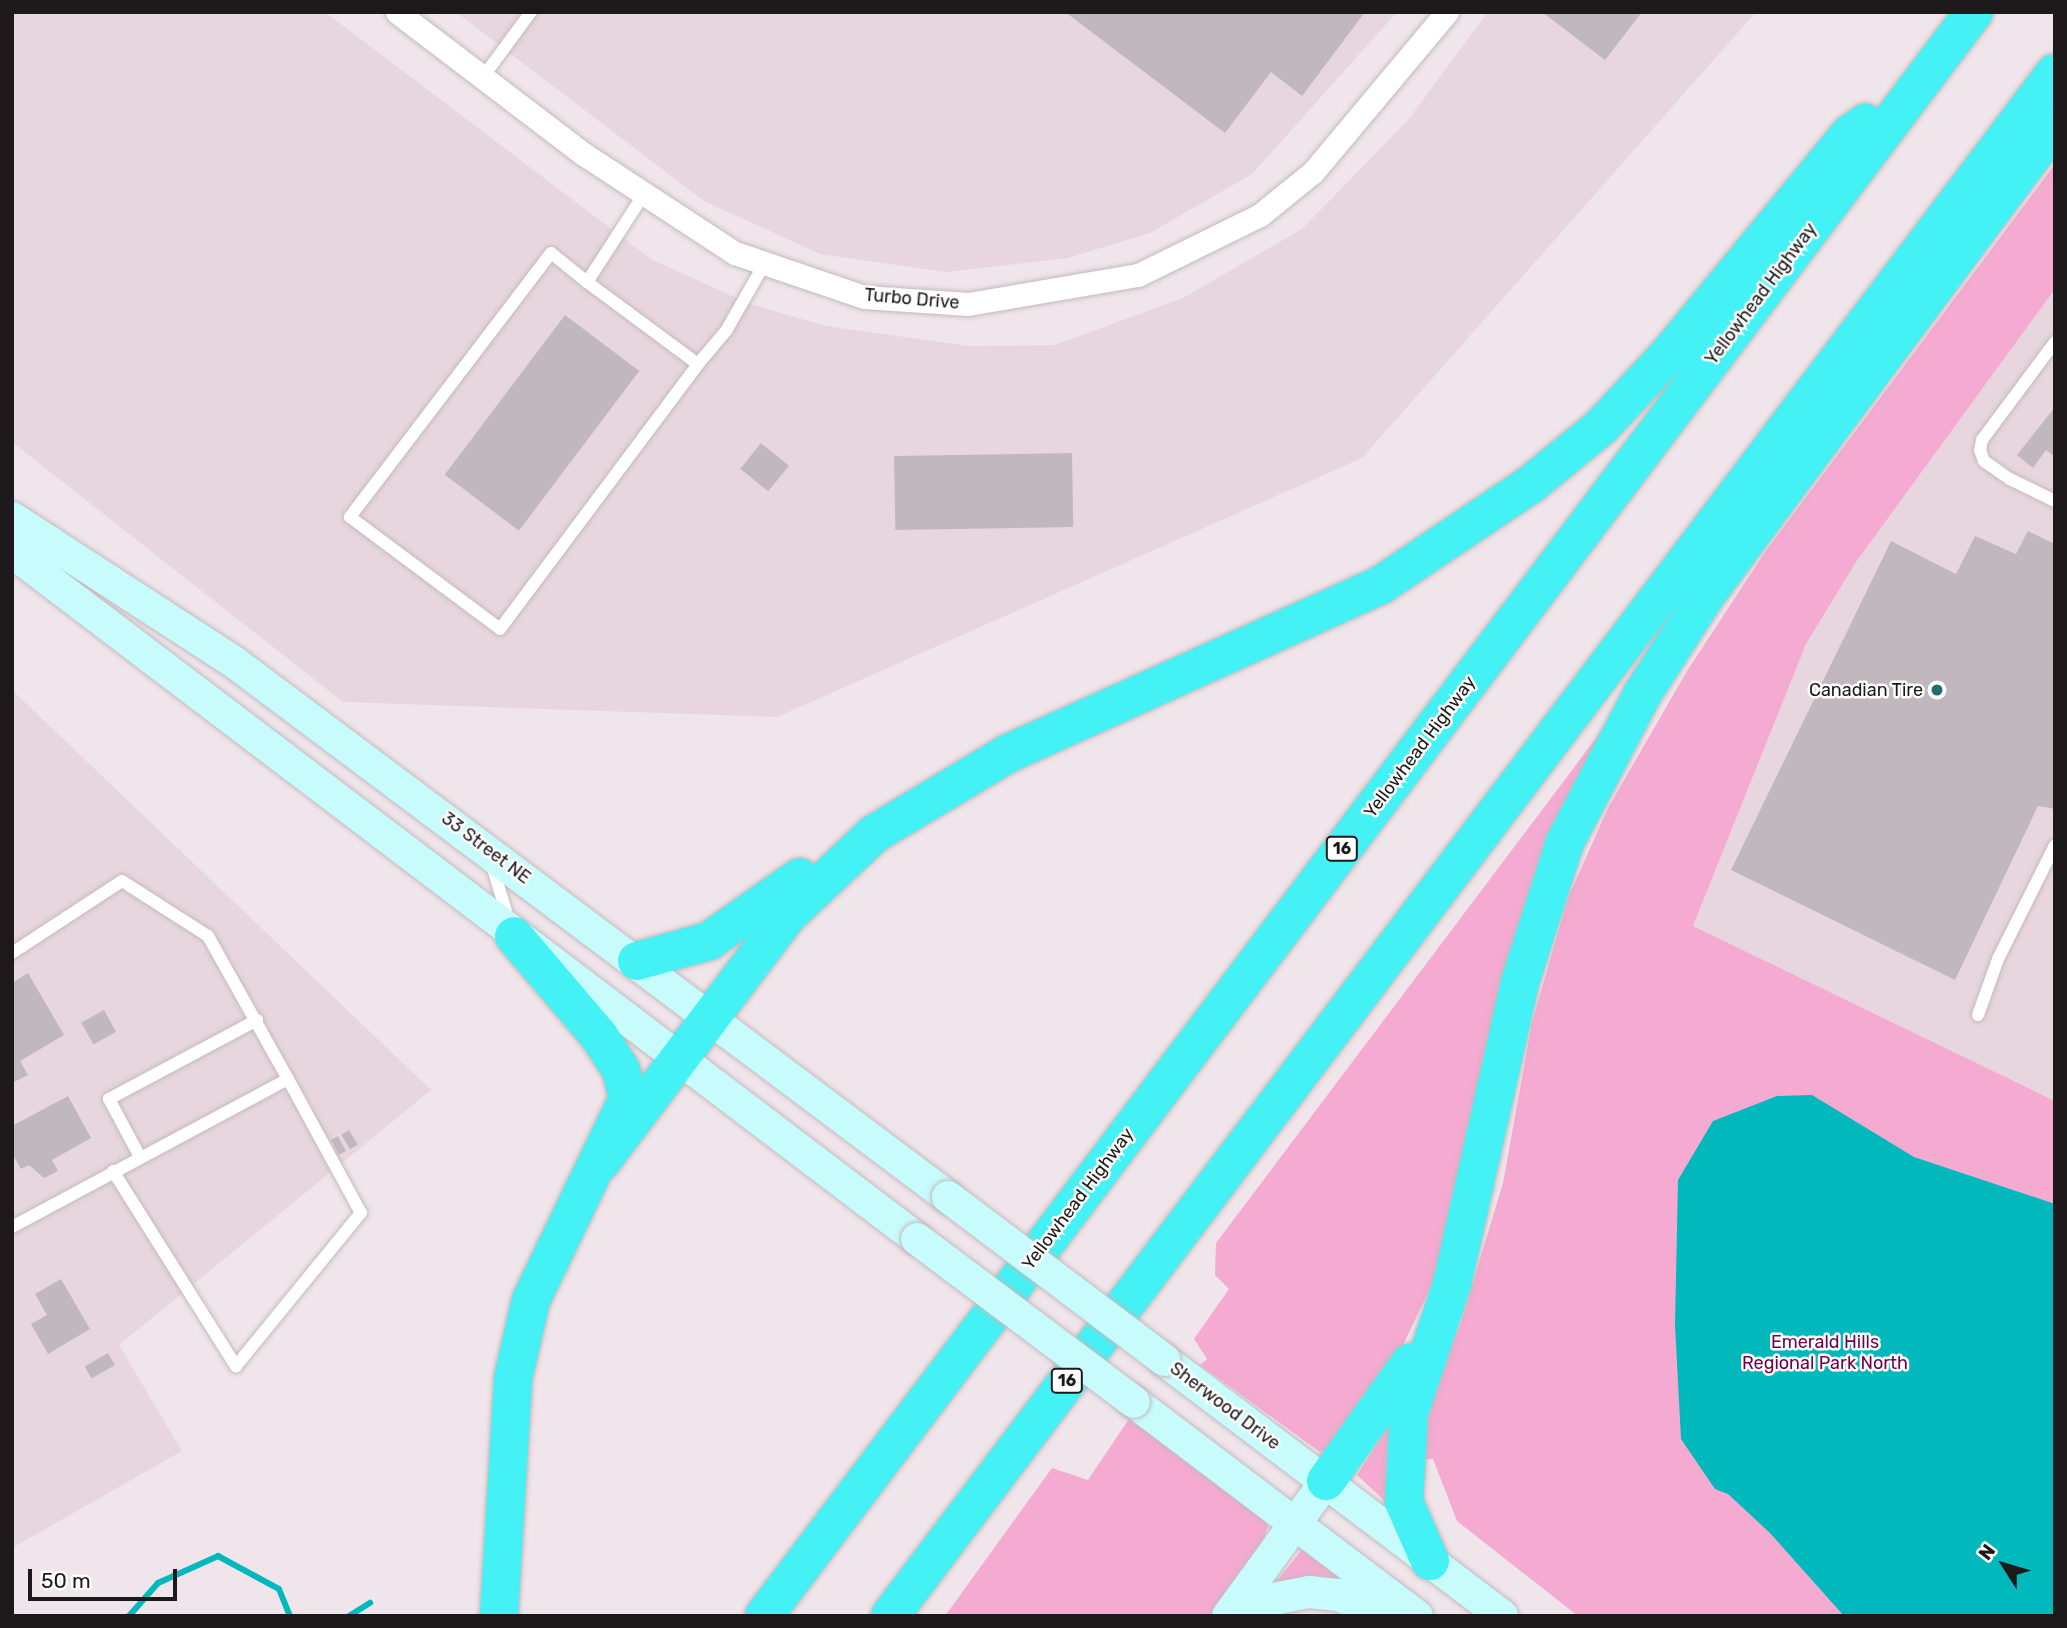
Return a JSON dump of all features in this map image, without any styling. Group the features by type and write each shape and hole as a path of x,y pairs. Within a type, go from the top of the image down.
{"highway":[{"name":"Yellowhead Highway","path":"764,1616 1974,12"},
{"name":"16","path":"890,1616 2055,73"},
{"path":"601,1162 679,1054 788,915 874,834 1009,753 1381,585 1530,485 1602,426 1669,354 1850,134 1920,83"},
{"path":"1430,1561 1404,1502 1409,1413 1452,1284 1520,982 1565,842 1643,693 1706,595 2055,125"},
{"path":"637,961 709,941 845,843 874,834"},
{"path":"499,1616 513,1378 531,1300 601,1162 628,1098 621,1070 575,1005 514,936"},
{"path":"1326,1481 1400,1381 1452,1284"}],"main road":[{"name":"33 Street NE","path":"12,518 234,663 487,848 948,1197"},
{"path":"12,552 514,936 679,1054 917,1238 1417,1616"},
{"name":"Sherwood Drive","path":"948,1197 1502,1616"},
{"path":"1228,1616 1326,1481"},
{"path":"1247,1616 1278,1598 1309,1592 1338,1595 1385,1616"}],"street":[{"name":"Turbo Drive","path":"397,12 645,194 735,253 864,297 968,304 1138,275 1260,215 1313,172 1447,12"}],"lane":[{"path":"483,77 531,12"},
{"path":"587,282 645,194"},
{"path":"698,364 551,253 350,517 500,629 698,364 726,331 765,263"},
{"path":"2055,342 1982,440 1980,450 1984,461 2010,479 2055,500"},
{"path":"1978,1015 2050,865 2055,845"},
{"path":"487,848 514,936"},
{"path":"12,953 122,881 208,936 257,1020 361,1213 236,1366 113,1171"},
{"path":"140,1157 109,1099 257,1020"},
{"path":"12,1227 288,1079"}],"shaded area":[{"path":"12,12 325,12 651,259 750,304 826,326 969,346 1055,345 1183,298 1302,229 1408,120 1488,12 1756,12 1362,458 777,717 343,702 12,442"},
{"path":"456,12 1397,12 1252,174 1150,233 1068,258 946,272 820,254 704,201"},
{"path":"2055,289 2055,1101 1693,926 1806,644 1856,562"},
{"path":"12,690 431,1090 119,1345 182,1451 12,1548"}],"green space":[{"name":"Emerald Hills Regional Park North","path":"2055,164 2055,289 1856,562 1806,644 1693,926 2055,1101 2055,1616 1578,1616 1457,1521 1433,1459 1418,1460 1431,1390 1460,1325 1503,1183 1532,1022 1568,898 1608,808 1687,671 1765,552"},
{"path":"1661,652 1627,710 1436,1276 1382,1389 1332,1448 1320,1452 1200,1365 1207,1359 1194,1339 1229,1289 1215,1275 1216,1243"},
{"path":"1402,1405 1387,1503 1357,1475"},
{"path":"1129,1419 1265,1516 1268,1527 1259,1551 1210,1616 945,1616 1052,1468 1088,1480"},
{"path":"1304,1547 1377,1602 1275,1583"}],"water":[{"name":"Emerald Hills Regional Park North","path":"1812,1095 1914,1157 2055,1204 2055,1616 1844,1616 1770,1533 1728,1494 1715,1489 1681,1439 1675,1325 1678,1180 1713,1121 1777,1096"}],"building":[{"path":"1065,12 1365,12 1302,96 1271,72 1225,133"},
{"path":"1542,12 1642,12 1605,60"},
{"path":"565,315 639,371 519,531 445,475"},
{"path":"2055,407 2055,457 2046,450 2033,468 2017,455"},
{"path":"761,443 789,466 768,491 740,469"},
{"path":"1072,453 1073,527 895,530 894,456"},
{"name":"Canadian Tire","path":"2028,531 2055,544 2055,809 2038,806 1955,980 1731,870 1891,541 1956,574 1975,536 2016,554"},
{"path":"28,973 64,1035 20,1061 28,1075 12,1083 12,983"},
{"path":"104,1010 116,1032 93,1044 81,1023"},
{"path":"68,1096 91,1138 52,1160 58,1171 44,1178 29,1165 21,1169 12,1153 12,1126"},
{"path":"349,1130 358,1145 350,1149 341,1135"},
{"path":"338,1136 346,1151 339,1155 331,1140"},
{"path":"61,1279 90,1329 48,1354 31,1324 47,1315 35,1294"},
{"path":"108,1353 115,1365 92,1379 85,1366"}],"waterway":[{"path":"129,1616 158,1583 218,1556 279,1589 290,1616"},
{"path":"349,1616 370,1603"}],"place":[{"name":"Canadian Tire","path":"1937,690"}]}
